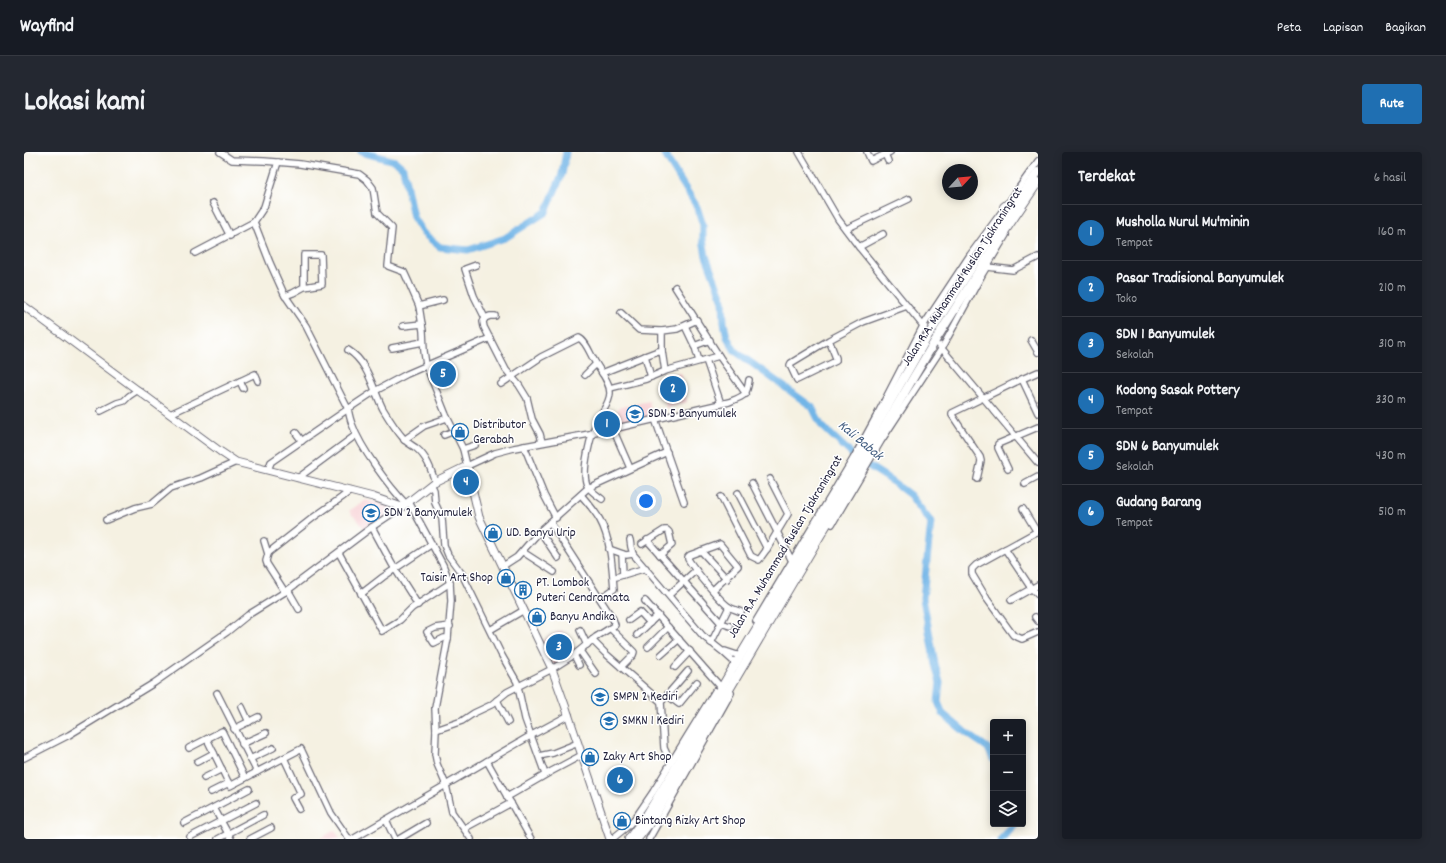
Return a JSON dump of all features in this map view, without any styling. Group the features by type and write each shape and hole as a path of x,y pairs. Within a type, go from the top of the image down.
{"highway":[{"name":"Jalan R.A. Muhammad Ruslan Tjakraningrat","path":"629,839 646,816 839,497 986,245 1035,181 1036,170"},
{"path":"1004,207 1027,193"},
{"path":"1025,205 1027,193"},
{"name":"Jalan R.A. Muhammad Ruslan Tjakraningrat","path":"637,839 652,820 735,668 833,517 839,497"},
{"path":"720,684 735,668 749,662"},
{"path":"732,692 735,668"}],"main road":[{"path":"24,306 236,462 406,504 433,483 467,466 479,517 552,669 611,839"}],"street":[{"path":"220,152 232,160 300,164 354,172 362,175 367,180 374,192 377,213 392,228 388,266 404,272 419,306 426,365 447,418 462,449 467,466 495,453 542,442 614,429 721,404 746,394"},
{"path":"798,152 830,207 859,247 1038,463"},
{"path":"867,152 871,161 888,153 888,161"},
{"name":"Jalan R.A. Muhammad Ruslan Tjakraningrat","path":"611,839 636,817 720,684 735,668 792,561 839,497 874,437 923,326 1004,207 1036,170 1038,160"},
{"path":"195,253 230,236 254,222 264,207 278,162"},
{"name":"Jalan R.A. Muhammad Ruslan Tjakraningrat","path":"874,437 942,348 987,267 1025,205 1038,187"},
{"path":"846,229 909,199"},
{"path":"213,203 230,236"},
{"path":"254,222 271,268 285,296 306,326 348,409 351,423 356,435 379,470 406,504 432,544 446,571 452,591 450,626 435,708 435,757 436,764 446,785 452,812 471,839"},
{"path":"859,247 883,234"},
{"path":"285,296 304,287 322,284 321,255 304,255 304,287"},
{"path":"987,267 1013,270 1038,257"},
{"path":"476,265 465,269 474,296 485,318 483,325 506,370 513,377 527,398 532,419 540,434 542,442"},
{"path":"675,287 719,356 746,394"},
{"path":"419,306 443,300"},
{"path":"829,340 836,361 797,380 790,365 791,363 829,340 863,322 907,306"},
{"path":"621,313 639,330 661,331 677,329 697,320"},
{"path":"485,318 495,316"},
{"path":"403,326 422,324"},
{"path":"685,326 700,361"},
{"path":"661,331 665,371"},
{"path":"265,470 271,462 375,391 426,365 490,338"},
{"path":"501,384 541,357 579,338 582,340 610,388 608,403 596,422 584,472 588,488 602,499"},
{"path":"694,346 710,340"},
{"path":"1031,340 1038,352"},
{"path":"392,348 423,342"},
{"path":"348,350 361,361 383,408 404,440 426,459 430,467 435,503 442,518 442,539 446,550 462,574 518,686 520,700 530,736 545,774"},
{"path":"602,373 658,351 662,351"},
{"path":"645,356 651,377"},
{"path":"610,388 719,356"},
{"path":"706,360 721,404"},
{"path":"585,375 596,364"},
{"path":"977,479 981,461 980,458 952,414 1038,372"},
{"path":"170,414 255,374 258,381"},
{"path":"1022,379 1038,413"},
{"path":"746,394 748,380"},
{"path":"240,381 243,388"},
{"path":"101,411 124,401 138,390"},
{"path":"404,440 424,426 447,418"},
{"path":"655,419 684,502"},
{"path":"1008,470 998,446 1017,436 1038,428"},
{"path":"614,429 630,468"},
{"path":"444,435 454,431"},
{"path":"296,433 302,441"},
{"path":"298,478 356,435"},
{"path":"462,449 475,445"},
{"path":"524,446 544,495 556,518"},
{"path":"503,566 514,560 523,552 540,531 588,488 667,452"},
{"path":"106,520 135,508 152,504 171,488 201,478 236,462"},
{"path":"1025,484 1038,477"},
{"path":"722,496 751,556 759,560 767,550 788,514 770,479"},
{"path":"752,483 792,561"},
{"path":"268,553 350,491"},
{"path":"738,493 767,550"},
{"path":"581,495 599,519 605,532 609,549 614,589 601,598"},
{"path":"24,758 69,735 154,683 248,615 285,592 339,553 372,526 406,504"},
{"path":"1023,509 1037,531 974,567 972,574 987,599 1013,636 1022,639 1038,632"},
{"name":"Jalan R.A. Muhammad Ruslan Tjakraningrat","path":"649,839 833,517"},
{"path":"436,730 465,720 474,713 491,705 505,693 552,669 574,655 592,640 615,625 615,622 601,598 550,522"},
{"path":"372,526 395,568 418,605"},
{"path":"660,555 672,545 668,530 664,530 645,542 660,555 721,623 730,626"},
{"path":"540,531 558,558"},
{"path":"630,540 633,554 698,631 722,651 735,668"},
{"path":"264,541 268,553 266,561 268,567 298,609"},
{"path":"361,594 395,568 432,544"},
{"path":"713,590 738,566 722,546 718,545 688,557 696,570 713,590 728,607 741,612"},
{"path":"609,549 622,554 633,554"},
{"path":"1005,549 1038,596"},
{"path":"701,551 726,579"},
{"path":"523,552 554,572"},
{"path":"339,553 382,631 400,620 408,611 450,583"},
{"path":"622,554 623,575"},
{"path":"616,577 646,568"},
{"path":"669,595 696,570"},
{"path":"1011,600 1038,585"},
{"path":"645,601 720,684"},
{"path":"711,643 728,607"},
{"path":"490,630 524,610"},
{"path":"629,620 640,612 650,623"},
{"path":"637,635 658,616"},
{"path":"448,638 444,638 434,643 427,632 435,628 450,626"},
{"path":"648,647 668,627"},
{"path":"611,629 634,652 633,655 621,667"},
{"path":"580,630 587,645"},
{"path":"661,655 679,639"},
{"path":"592,640 605,654 662,702"},
{"path":"580,651 596,674"},
{"path":"675,667 690,651"},
{"path":"574,655 580,665"},
{"path":"671,763 664,748 662,702 688,671"},
{"path":"668,695 678,704 698,682"},
{"path":"217,693 257,772"},
{"path":"497,700 508,722"},
{"path":"242,707 249,722"},
{"path":"353,839 530,736 569,715"},
{"path":"234,729 258,718"},
{"path":"189,748 222,731 245,778"},
{"path":"242,744 266,733"},
{"path":"207,739 230,786 301,749 332,813 349,839"},
{"path":"539,756 553,753 578,743"},
{"path":"250,759 273,748"},
{"path":"197,762 214,753"},
{"path":"507,796 545,774 582,756"},
{"path":"284,758 302,794 293,798 298,809"},
{"path":"487,761 531,839"},
{"path":"204,778 222,769"},
{"path":"211,792 229,783"},
{"path":"184,823 249,790"},
{"path":"190,837 256,802"},
{"path":"464,828 511,803"},
{"path":"214,808 229,836"},
{"path":"218,839 229,836 264,815"},
{"path":"386,820 395,839"},
{"path":"399,839 426,823"},
{"path":"250,839 271,828"}],"shaded area":[{"path":"449,360 455,379 437,384 431,368"},
{"path":"681,373 687,402 666,408 660,376"},
{"name":"SDN 5 Banyumulek","path":"649,401 653,419 621,426 617,408"},
{"name":"SDN 2 Banyumulek","path":"365,500 400,508 366,531 349,511"},
{"path":"562,630 576,652 554,667 542,641"},
{"path":"335,830 340,839 319,839"}],"waterway":[{"name":"Kali Babak","path":"361,152 395,161 403,168 413,217 423,233 440,247 468,250 505,238 546,212 562,174 566,152"},
{"name":"Kali Babak","path":"663,152 697,207 703,225 703,239 706,256 723,301 724,323 727,337 735,351 812,407 821,425 856,458 886,477 910,495 931,522 923,598 940,683 938,702 943,714 988,748 991,755"},
{"name":"Kali Babak","path":"1001,839 1012,827"}],"place":[{"name":"SDN 6 Banyumulek","path":"443,374"},
{"name":"Pasar Tradisional Banyumulek","path":"673,389"},
{"name":"SDN 5 Banyumulek","path":"635,414"},
{"name":"Musholla Nurul Mu'minin","path":"607,424"},
{"name":"Distributor Gerabah","path":"460,432"},
{"name":"Kodong Sasak Pottery","path":"466,482"},
{"name":"SDN 2 Banyumulek","path":"371,513"},
{"name":"UD. Banyu Urip","path":"493,533"},
{"name":"Taisir Art Shop","path":"506,578"},
{"name":"PT. Lombok Puteri Cendramata","path":"523,590"},
{"name":"Banyu Andika","path":"537,617"},
{"name":"SDN 1 Banyumulek","path":"559,647"},
{"name":"SMPN 2 Kediri","path":"600,697"},
{"name":"SMKN 1 Kediri","path":"609,721"},
{"name":"Zaky Art Shop","path":"590,757"},
{"name":"Gudang Barang","path":"620,780"},
{"name":"Bintang Rizky Art Shop","path":"622,821"}]}
